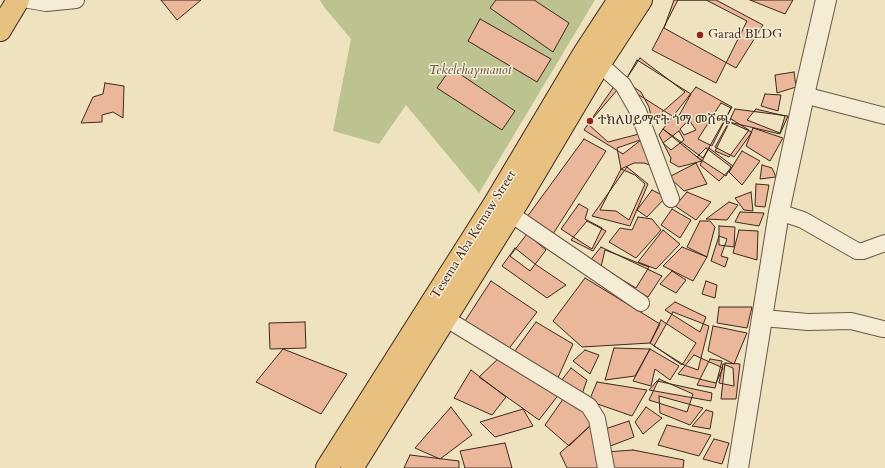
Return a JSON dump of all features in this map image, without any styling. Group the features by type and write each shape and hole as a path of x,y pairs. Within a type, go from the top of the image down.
{"main road":[{"path":"0,30 18,0"},
{"name":"Tesema Aba Kemaw Street","path":"327,468 503,208 593,58 619,0"},
{"name":"Tesema Aba Kemaw Street","path":"593,58 641,0"},
{"name":"Tesema Aba Kemaw Street","path":"352,468 445,318 503,208"}],"street":[{"path":"29,0 46,3 76,0"},
{"path":"738,468 779,212 826,0"},
{"path":"593,58 623,86 638,111 671,199"},
{"path":"804,95 885,116"},
{"path":"503,208 641,303"},
{"path":"779,212 803,220 857,251 863,251 885,243"},
{"path":"445,318 589,406 597,419 606,468"},
{"path":"763,318 808,322 851,321 883,329"}],"green space":[{"name":"Tekelehaymanot","path":"320,0 595,0 479,193 406,105 379,144 333,131 351,39 324,7"}],"building":[{"path":"161,0 201,0 177,20"},
{"path":"496,0 534,0 569,23 553,52 490,8"},
{"name":"Garad BLDG","path":"674,0 716,0 763,25 736,68 664,28"},
{"name":"Garad BLDG","path":"678,0 706,0 747,21 716,83 652,50"},
{"path":"750,0 793,0 785,14"},
{"path":"480,19 551,59 537,82 468,41"},
{"path":"640,58 685,92 652,121 649,107 641,92 625,81"},
{"path":"637,60 691,94 677,119 623,85"},
{"path":"451,68 515,111 502,130 437,88"},
{"path":"794,72 796,87 777,93 775,75"},
{"path":"105,83 124,86 123,118 113,112 102,115 102,122 81,123 93,97 103,94"},
{"path":"615,85 633,113 641,140 623,154 584,130"},
{"path":"696,87 732,107 703,158 663,129"},
{"path":"618,89 643,133 608,142 588,124"},
{"path":"765,94 781,95 778,111 761,106"},
{"path":"721,103 731,108 712,146 698,139"},
{"path":"735,109 788,116 780,134 729,122"},
{"path":"756,109 785,116 780,133 747,120"},
{"path":"731,119 749,130 729,157 715,151"},
{"path":"689,120 696,130 684,135 680,129"},
{"path":"729,122 752,132 734,157 715,147"},
{"path":"753,128 783,138 770,161 746,146"},
{"path":"663,129 702,161 679,167 670,162 671,158 659,135"},
{"path":"679,131 684,140 671,150 663,143"},
{"path":"649,137 658,168 644,163 634,163 621,169 617,148"},
{"path":"584,139 606,151 553,234 527,217"},
{"path":"706,148 731,167 726,176 697,157"},
{"path":"709,148 733,166 719,181 700,165"},
{"path":"742,151 760,161 742,185 729,172"},
{"path":"696,163 707,184 684,191 669,177"},
{"path":"762,165 772,168 776,177 760,179"},
{"path":"627,167 648,184 630,226 592,216"},
{"path":"621,169 635,175 645,184 629,220 616,211 600,210"},
{"path":"756,184 769,185 765,207 755,206"},
{"path":"652,190 666,197 647,217 637,210"},
{"path":"687,192 711,202 696,220 675,206"},
{"path":"751,192 753,211 744,210 735,198"},
{"path":"729,202 738,205 727,220 706,219"},
{"path":"579,204 588,209 585,219 602,228 592,249 561,229"},
{"path":"672,209 691,220 680,238 661,225"},
{"path":"740,212 764,213 759,226 735,222"},
{"path":"638,217 652,219 661,230 636,258 609,242 620,228 632,230"},
{"path":"587,221 606,231 593,251 571,240"},
{"path":"700,221 710,221 715,227 707,257 687,247"},
{"path":"719,226 735,227 734,247 719,245"},
{"path":"663,230 680,244 656,269 638,262"},
{"path":"739,230 758,231 757,260 733,253"},
{"path":"527,234 546,250 530,271 510,256"},
{"path":"719,236 727,239 721,256 728,258 725,267 711,261"},
{"path":"601,247 662,276 648,297 589,262"},
{"path":"682,247 707,257 693,281 663,266"},
{"path":"515,248 535,264 566,285 547,298 502,266"},
{"path":"605,250 649,267 636,288 601,267"},
{"path":"672,271 686,280 676,293 660,284"},
{"path":"585,278 660,324 650,343 582,347 553,321"},
{"path":"491,281 537,312 507,351 463,324"},
{"path":"706,281 717,285 715,298 702,294"},
{"path":"675,302 706,317 700,332 665,310"},
{"path":"719,307 752,307 747,328 717,323"},
{"path":"673,312 709,326 698,370 684,365 654,346"},
{"path":"661,320 696,343 682,365 650,343"},
{"path":"305,322 306,348 270,349 269,323"},
{"path":"536,322 573,344 557,380 512,355"},
{"path":"713,326 747,333 734,364 708,351"},
{"path":"614,348 650,349 635,376 605,380"},
{"path":"283,349 347,374 321,414 256,382"},
{"path":"650,349 679,366 670,380 655,369 651,386 633,381"},
{"path":"585,350 599,355 590,374 573,361"},
{"path":"694,355 723,368 716,383 678,374"},
{"path":"500,357 563,389 539,420 479,377"},
{"path":"710,359 722,361 715,388 697,385"},
{"path":"725,363 740,364 736,399 721,399"},
{"path":"723,364 733,368 734,386 719,383"},
{"path":"571,368 587,380 582,394 561,381"},
{"path":"471,370 506,397 492,415 454,398"},
{"path":"659,379 693,394 687,412 649,400"},
{"path":"657,381 712,393 711,401 649,390"},
{"path":"597,382 647,390 632,416 589,401"},
{"path":"568,392 597,419 569,446 545,425"},
{"path":"659,396 703,408 690,425 660,413"},
{"path":"451,407 472,435 440,459 415,448"},
{"path":"646,407 662,418 643,434 635,422"},
{"path":"523,409 533,426 495,437 480,422"},
{"path":"706,410 713,412 710,429 692,426"},
{"path":"629,421 634,437 605,448 602,430"},
{"path":"667,425 711,435 699,456 658,445"},
{"path":"590,426 603,468 567,468 560,453"},
{"path":"714,439 729,443 722,464 703,459"},
{"path":"505,443 512,468 465,468 460,451"},
{"path":"633,450 684,460 683,468 609,468 606,452"},
{"path":"410,455 459,461 459,468 404,468"}],"place":[{"name":"Garad BLDG","path":"700,35"},
{"name":"ተክለሀይማኖት ጎማ መሸጫ","path":"590,121"}]}
